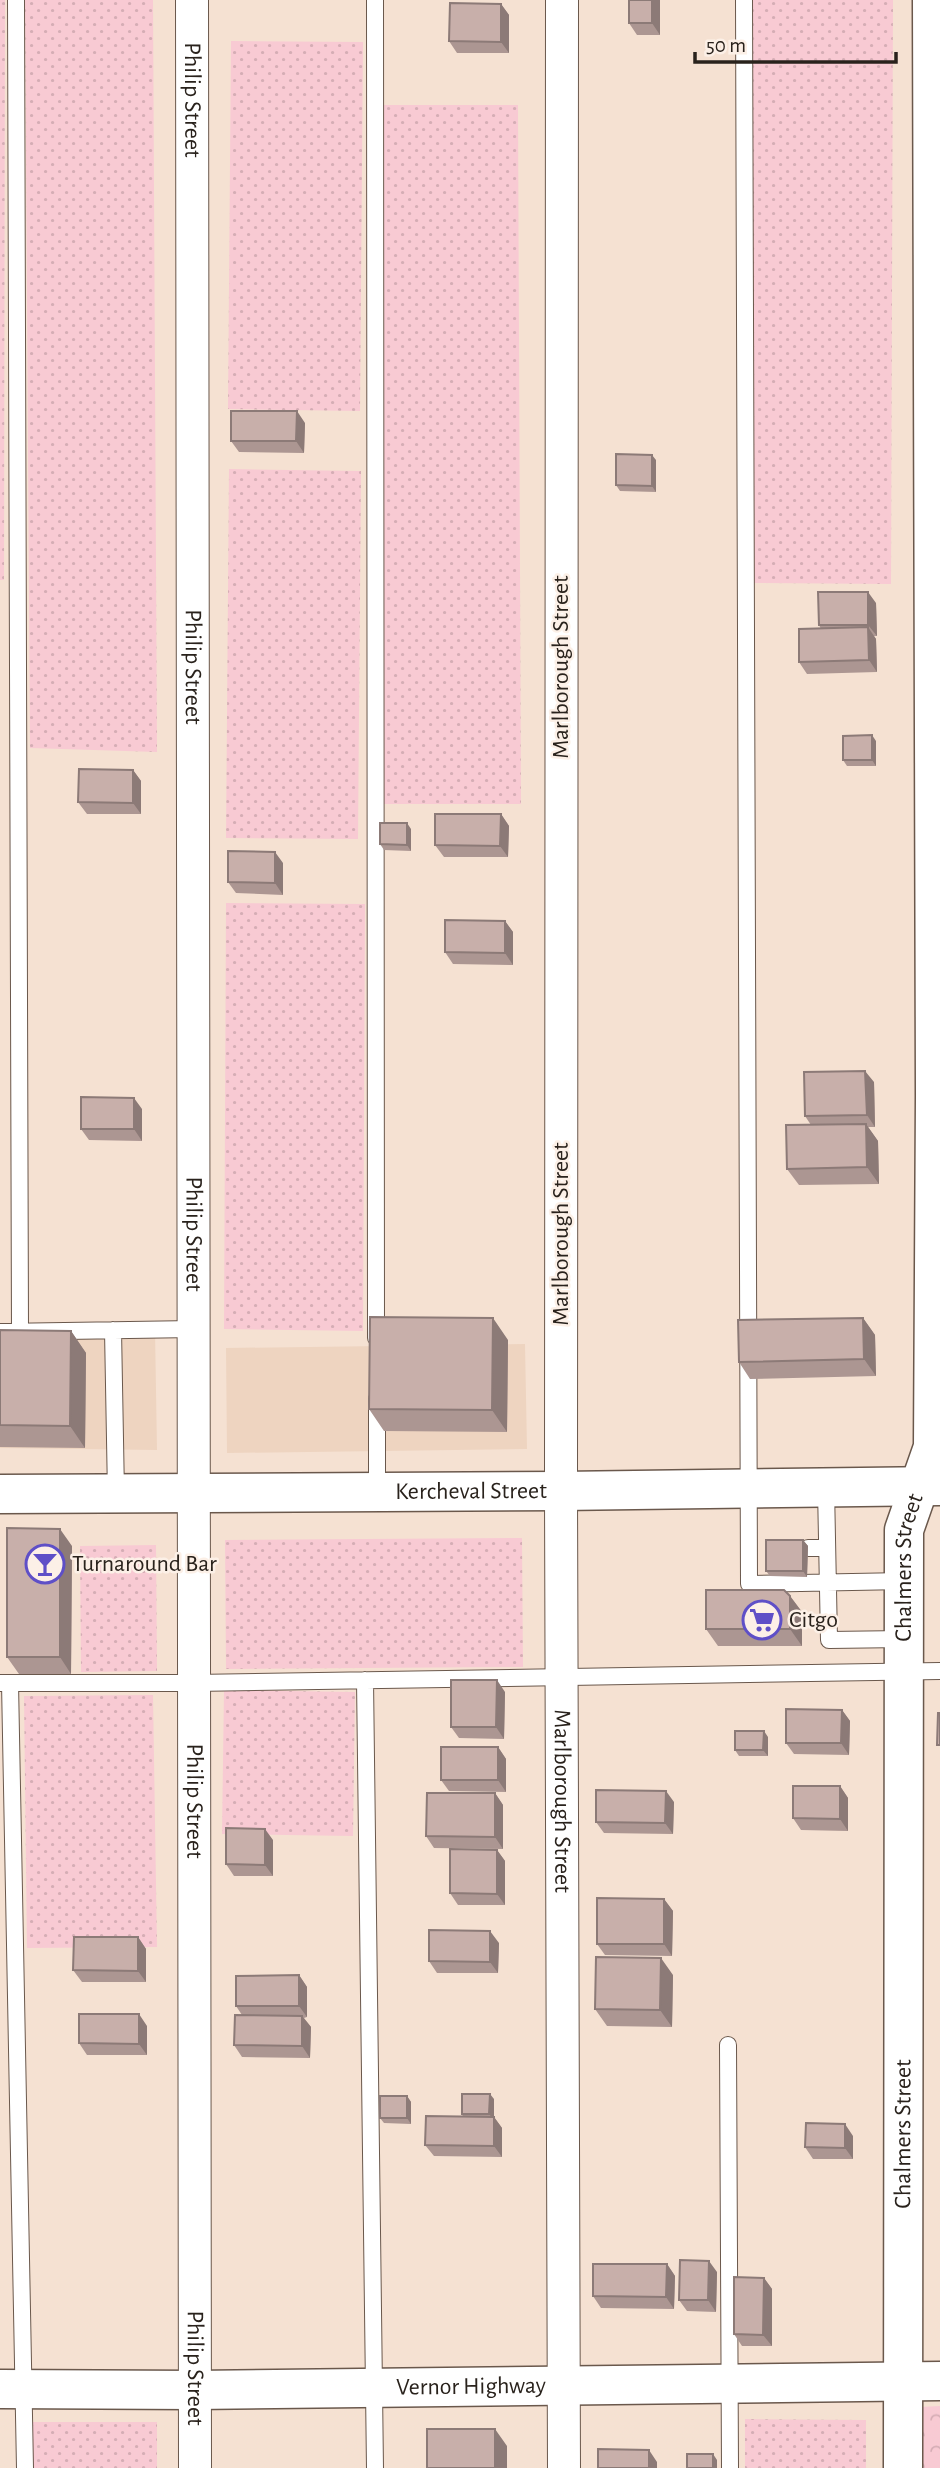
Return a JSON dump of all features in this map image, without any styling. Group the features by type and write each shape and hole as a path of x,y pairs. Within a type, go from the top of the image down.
{"street":[{"name":"Philip Street","path":"192,0 195,2468"},
{"name":"Marlborough Street","path":"562,0 561,1676 564,2468"},
{"name":"Chalmers Street","path":"903,2468 916,1661 904,1581 904,1530 929,1486 933,1447 935,1096 932,0"},
{"name":"Kercheval Street","path":"0,1494 377,1493 929,1486"},
{"name":"Vernor Highway","path":"13,2389 195,2390 940,2381"}],"lane":[{"path":"16,0 20,1331"},
{"path":"375,0 376,1348"},
{"path":"744,0 749,1584 904,1581"},
{"path":"0,1332 194,1329"},
{"path":"113,1330 116,1494"},
{"path":"377,1376 377,1493"},
{"path":"826,1488 829,1640 916,1661"},
{"path":"808,1548 827,1548"},
{"path":"749,1549 769,1549"},
{"path":"25,2468 13,2389 5,1683 194,1683 561,1676 916,1661"},
{"path":"365,1680 375,2468"},
{"path":"728,2045 730,2468"}],"shaded area":[{"path":"155,1330 157,1450 0,1448 0,1331"},
{"path":"525,1344 527,1449 227,1453 226,1348"}],"green space":[{"path":"0,0 5,0 4,580 0,580"},
{"path":"25,0 153,0 157,752 30,748"},
{"path":"747,0 893,0 891,584 748,583"},
{"path":"231,41 363,42 360,411 228,409"},
{"path":"382,105 518,105 521,804 384,804"},
{"path":"229,469 361,471 358,839 226,838"},
{"path":"226,903 365,904 363,1331 224,1329"},
{"path":"522,1538 523,1667 226,1669 225,1540"},
{"path":"156,1545 157,1671 81,1672 80,1546"},
{"path":"224,1690 355,1692 353,1836 222,1834"},
{"path":"153,1695 157,1947 27,1948 24,1696"},
{"path":"940,2406 940,2468 922,2468 920,2407"},
{"path":"745,2419 866,2420 866,2468 745,2468"},
{"path":"33,2422 157,2422 157,2468 33,2468"}],"building":[{"path":"629,0 652,0 652,23 629,23"},
{"path":"450,3 501,4 501,42 449,41"},
{"path":"231,411 297,411 296,441 231,441"},
{"path":"616,454 652,455 652,486 616,485"},
{"path":"818,592 868,592 868,625 819,625"},
{"path":"868,627 869,660 799,662 799,629"},
{"path":"872,735 872,760 843,760 843,736"},
{"path":"79,769 133,770 133,803 78,802"},
{"path":"435,814 501,814 500,846 435,845"},
{"path":"380,823 407,823 407,845 380,844"},
{"path":"228,851 275,852 275,883 228,882"},
{"path":"445,920 505,921 505,953 445,952"},
{"path":"865,1071 867,1115 805,1116 804,1072"},
{"path":"81,1097 134,1098 134,1129 81,1129"},
{"path":"866,1124 867,1167 787,1169 786,1125"},
{"path":"370,1317 493,1318 492,1410 369,1409"},
{"path":"863,1318 864,1359 739,1362 738,1320"},
{"path":"0,1330 71,1331 70,1426 0,1425"},
{"path":"7,1528 60,1529 60,1657 7,1657"},
{"path":"766,1540 803,1540 803,1571 766,1571"},
{"path":"706,1590 784,1590 790,1596 790,1629 706,1629"},
{"path":"451,1680 497,1680 496,1727 451,1727"},
{"path":"786,1709 842,1710 841,1743 786,1743"},
{"path":"940,1713 940,1745 937,1745"},
{"path":"735,1731 764,1731 763,1750 735,1750"},
{"path":"441,1747 498,1747 498,1780 441,1780"},
{"path":"793,1786 840,1786 840,1819 793,1818"},
{"path":"596,1790 666,1791 665,1823 596,1822"},
{"path":"427,1793 495,1793 495,1837 426,1836"},
{"path":"226,1828 265,1829 265,1865 226,1864"},
{"path":"450,1849 497,1850 497,1894 450,1893"},
{"path":"597,1898 664,1899 664,1944 597,1944"},
{"path":"429,1930 490,1931 490,1962 429,1961"},
{"path":"74,1937 138,1937 138,1971 73,1970"},
{"path":"596,1957 661,1958 660,2010 595,2009"},
{"path":"299,1975 299,2006 236,2006 236,1976"},
{"path":"79,2014 139,2014 139,2044 79,2043"},
{"path":"235,2015 302,2016 302,2046 234,2045"},
{"path":"462,2094 490,2094 489,2114 462,2114"},
{"path":"380,2096 407,2096 407,2118 380,2118"},
{"path":"426,2116 494,2117 494,2146 425,2145"},
{"path":"806,2123 845,2124 845,2148 805,2147"},
{"path":"680,2260 709,2261 708,2300 679,2300"},
{"path":"593,2264 667,2264 666,2297 593,2296"},
{"path":"734,2277 764,2278 763,2335 734,2334"},
{"path":"427,2429 495,2429 495,2468 427,2468"},
{"path":"598,2449 649,2450 649,2468 598,2468"},
{"path":"687,2454 713,2454 713,2468 687,2468"}],"place":[{"name":"Turnaround Bar","path":"45,1564"},
{"name":"Citgo","path":"762,1620"}]}
